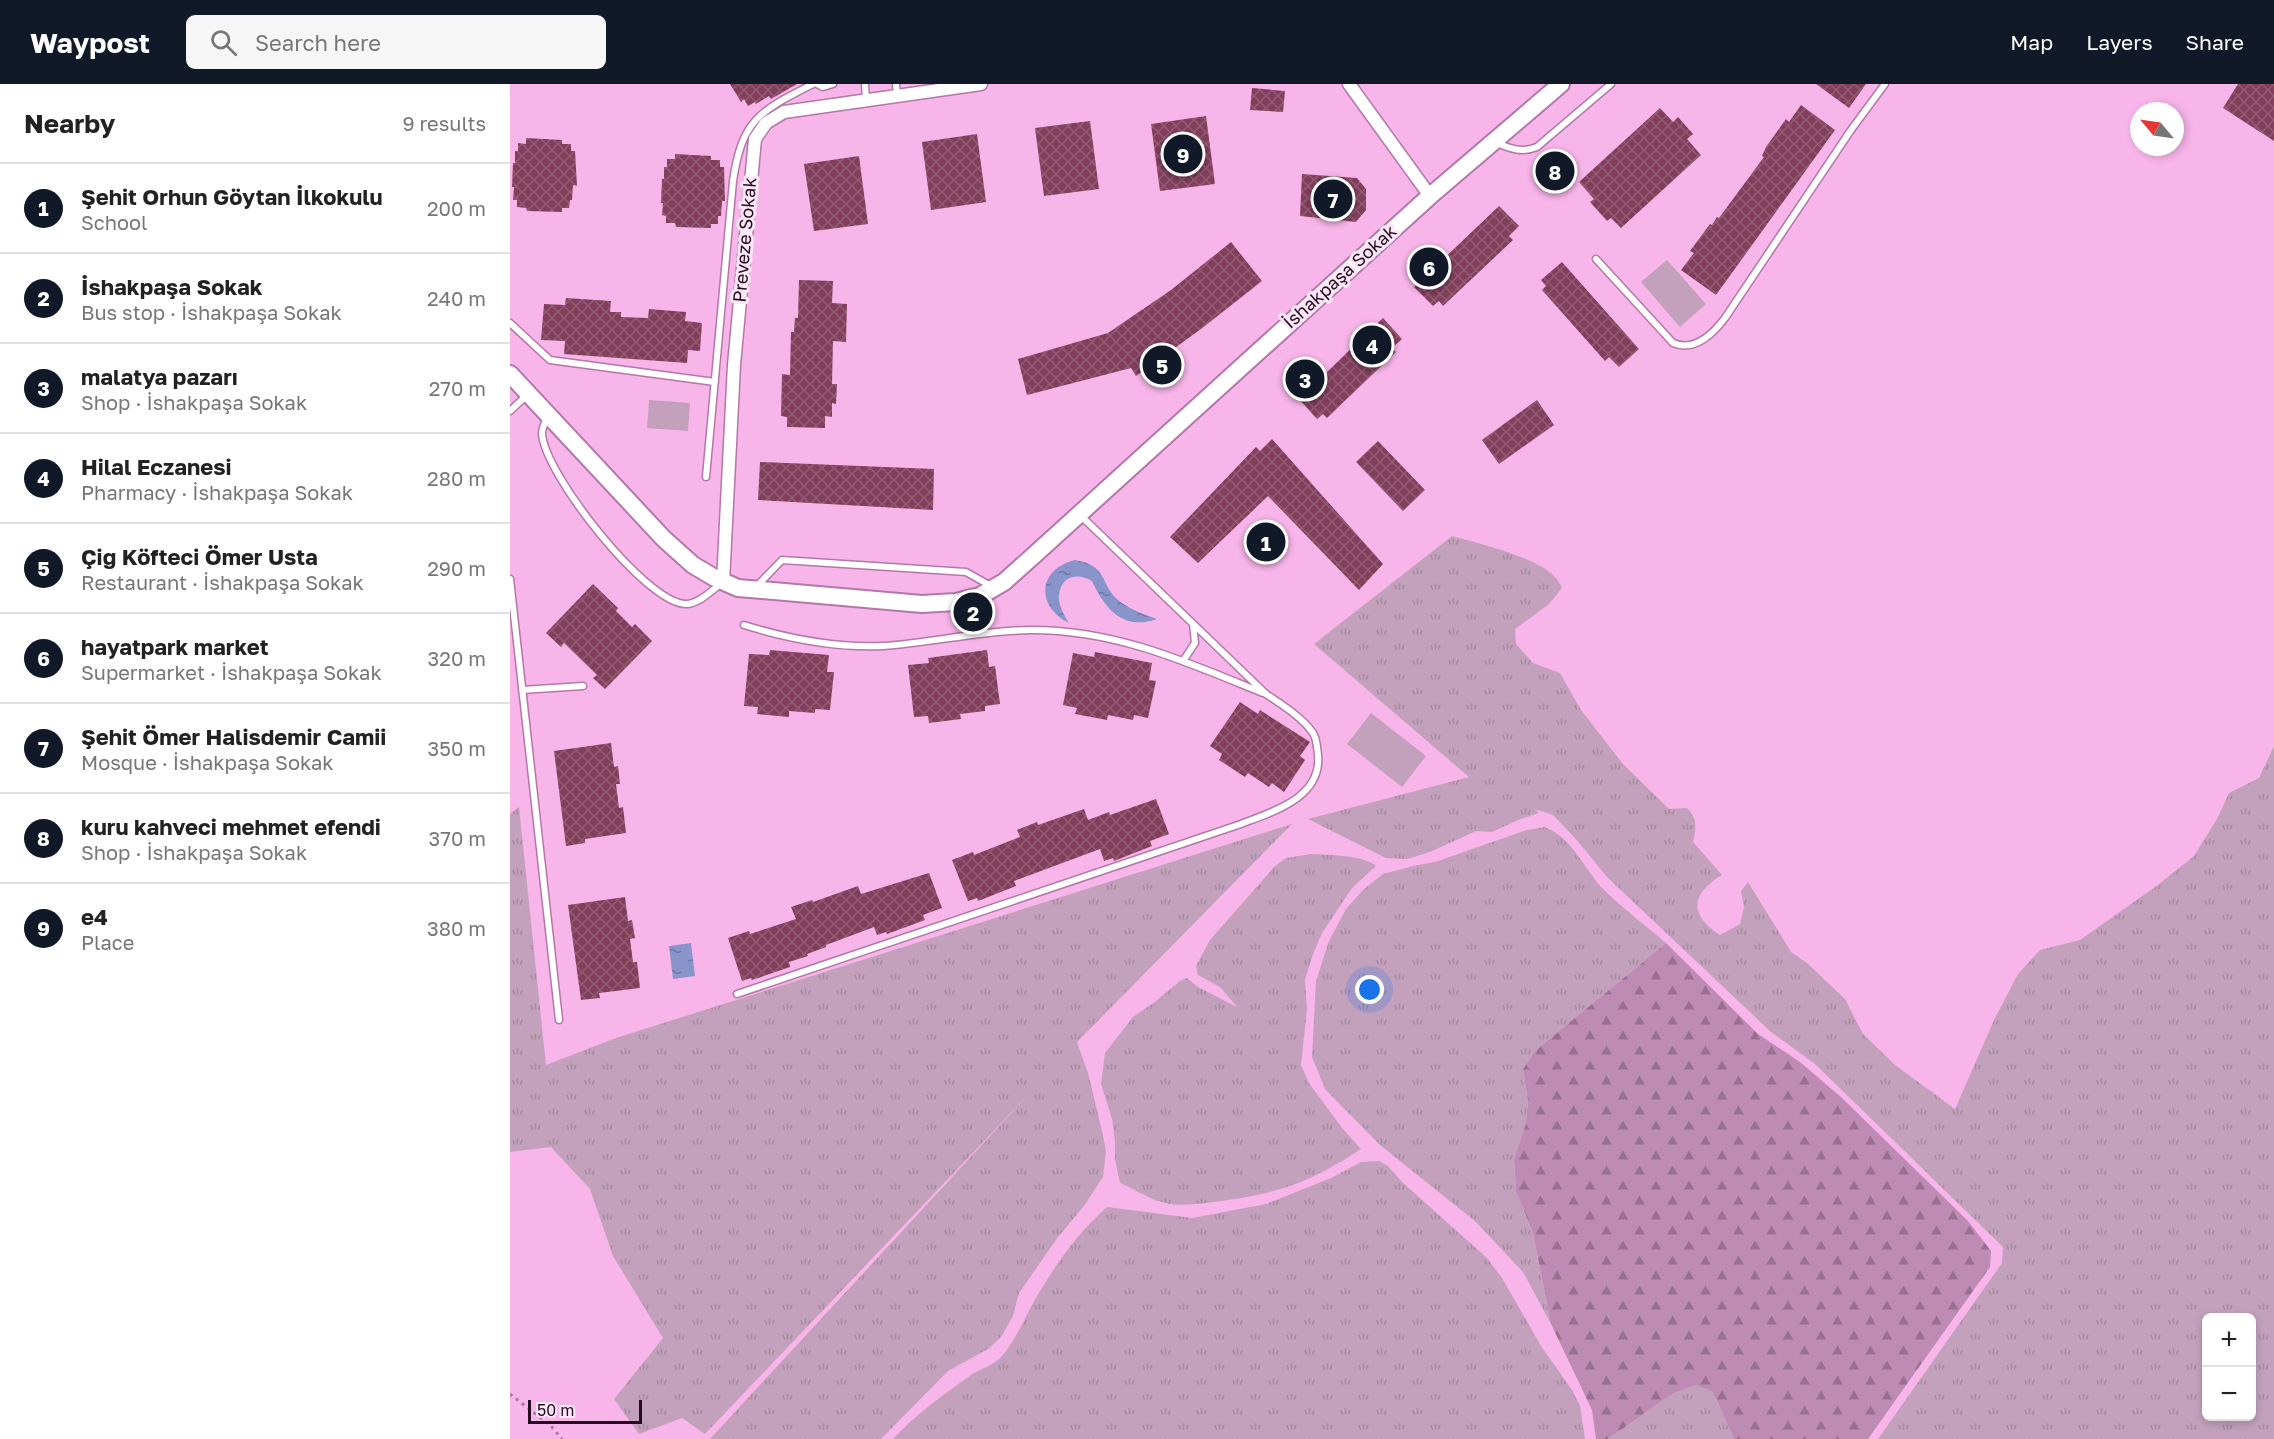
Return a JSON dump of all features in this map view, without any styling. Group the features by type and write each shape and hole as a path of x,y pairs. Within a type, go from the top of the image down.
{"street":[{"name":"Preveze Sokak","path":"723,582 734,365 754,139 766,123 784,112 866,101 896,90 981,84"},
{"path":"1348,84 1430,196"},
{"name":"İshakpaşa Sokak","path":"510,374 664,539 693,565 723,582 738,588 922,604 956,602 980,596 1004,582 1430,196 1561,84"},
{"path":"510,385 528,394"}],"lane":[{"path":"706,477 733,181 740,144 749,127 764,112 815,84 823,87 834,84"},
{"path":"865,84 866,101"},
{"path":"1493,142 1514,150 1527,151 1537,147 1611,84"},
{"path":"1596,259 1673,343 1683,347 1697,343 1717,330 1851,129 1885,84"},
{"path":"510,323 550,360 715,382"},
{"path":"510,411 528,394"},
{"path":"547,415 542,433 547,451 570,494 598,532 642,579 668,598 687,604 700,599 723,582"},
{"path":"737,994 1241,824 1292,803 1312,784 1317,773 1318,760 1314,734 1300,719 1266,694 1080,514"},
{"path":"754,589 782,560 966,572 994,588"},
{"path":"510,579 559,1020"},
{"path":"1183,661 1195,643 1193,623"},
{"path":"744,625 803,640 838,645 882,646 1032,630 1076,633 1116,639 1183,661 1266,694"},
{"path":"522,690 583,686"}],"path":[{"path":"510,1394 551,1426 562,1439"}],"green space":[{"path":"1667,260 1706,304 1680,327 1641,282"},
{"path":"649,400 690,403 688,431 647,428"},
{"path":"1452,536 1506,551 1534,563 1555,577 1562,588 1549,604 1515,629 1516,644 1533,663 1560,673 1581,710 1623,764 1669,809 1687,808 1691,812 1695,824 1693,842 1722,875 1704,889 1699,897 1698,912 1702,919 1720,935 1740,924 1744,907 1741,891 1748,882 1791,952 1807,963 1845,999 1863,1034 1895,1065 1955,1109 1995,1018 2018,974 2040,950 2080,940 2158,885 2194,856 2217,819 2229,793 2259,778 2274,746 2274,1439 1878,1439 2002,1263 2003,1247 1815,1064 1771,1032 1608,878 1553,815 1535,809 1539,813 1492,832 1476,831 1430,852 1407,859 1386,858 1308,819 1469,777 1314,644"},
{"path":"1371,713 1426,756 1402,787 1347,744"},
{"path":"519,807 546,1065 616,1038 1292,824 1077,1042 1088,1073 1103,1135 1106,1152 1103,1177 1019,1293 1013,1316 1001,1337 988,1349 948,1371 881,1439 710,1439 1028,1095 705,1434 682,1418 639,1434 614,1399 663,1338 613,1256 590,1189 551,1147 510,1152 510,814"},
{"path":"1545,827 1564,839 1605,891 1666,943 1535,1051 1523,1069 1528,1101 1526,1123 1514,1159 1516,1191 1533,1233 1551,1324 1523,1272 1475,1221 1380,1145 1325,1089 1312,1057 1316,981 1329,941 1346,909 1364,889 1383,874 1435,862 1527,830"},
{"path":"1311,854 1355,858 1376,866 1352,888 1322,933 1305,980 1307,1009 1301,1065 1309,1083 1342,1128 1361,1149 1310,1178 1278,1190 1221,1201 1189,1204 1163,1203 1120,1183 1115,1160 1112,1119 1101,1084 1105,1053 1133,1017 1187,978 1198,987 1237,1007 1220,987 1198,975 1196,966 1210,940 1275,866 1286,858"},
{"path":"1666,943 1758,1034 1800,1062 1842,1098 1968,1221 1991,1251 1990,1267 1868,1439 1734,1439 1713,1392 1696,1385 1672,1394 1608,1439 1596,1439 1592,1410 1551,1324 1533,1233 1516,1191 1514,1159 1526,1123 1528,1101 1523,1069 1535,1051"},
{"path":"1379,1161 1388,1166 1402,1182 1487,1258 1502,1278 1541,1346 1572,1390 1580,1406 1585,1439 893,1439 940,1397 1002,1356 1058,1263 1076,1239 1107,1207 1192,1218 1266,1204 1331,1178 1361,1162"},
{"path":"1696,1385 1713,1392 1734,1439 1608,1439 1672,1394"}],"water":[{"path":"1075,560 1093,566 1099,571 1112,594 1122,603 1157,619 1145,622 1125,620 1109,608 1092,581 1075,576 1066,580 1059,595 1060,606 1069,623 1058,616 1050,607 1045,588 1054,571"},
{"path":"691,943 695,976 673,979 669,946"}],"building":[{"path":"730,84 797,84 771,99 769,96 748,106 744,99 741,102"},
{"path":"1816,84 1866,84 1849,108"},
{"path":"2238,84 2274,84 2274,141 2223,108"},
{"path":"1252,88 1285,91 1283,112 1250,110"},
{"path":"1801,105 1835,130 1716,295 1681,270 1694,253 1690,251 1710,224 1712,225 1717,217 1719,218 1764,157 1762,156 1766,147 1786,119 1789,122"},
{"path":"1660,108 1673,122 1678,117 1693,134 1687,139 1701,155 1621,228 1611,218 1607,221 1590,202 1594,199 1579,182"},
{"path":"1206,116 1215,184 1160,191 1151,124"},
{"path":"1090,121 1099,189 1044,196 1035,128"},
{"path":"977,134 986,202 931,210 922,142"},
{"path":"526,138 562,140 562,144 571,144 571,151 575,151 577,186 573,185 569,208 562,208 562,212 527,211 526,208 517,207 517,200 513,200 515,151 518,151 518,143 526,144"},
{"path":"675,154 711,156 711,160 720,160 720,167 724,167 725,201 722,201 718,224 711,224 711,228 676,227 675,223 666,223 666,216 662,215 664,167 667,167 667,159 675,159"},
{"path":"859,156 868,224 814,231 804,164"},
{"path":"1302,174 1357,178 1366,189 1366,210 1356,222 1300,216"},
{"path":"1499,206 1519,226 1509,236 1513,240 1443,306 1439,301 1433,306 1414,287"},
{"path":"1231,242 1262,281 1201,329 1136,376 1131,368 1027,395 1018,359 1108,333 1171,290"},
{"path":"1562,262 1639,349 1619,367 1609,357 1605,361 1542,290 1546,286 1541,280"},
{"path":"799,280 833,281 832,303 847,304 846,342 833,341 832,384 837,384 836,404 832,403 832,417 825,416 825,428 787,427 787,417 781,416 782,374 790,375 791,332 794,332 795,318 798,318"},
{"path":"566,298 611,301 610,312 621,312 621,317 648,318 649,309 686,312 685,321 702,323 700,351 688,350 687,363 564,354 565,341 541,340 544,304 565,305"},
{"path":"1383,318 1402,339 1392,348 1396,352 1327,418 1323,414 1317,419 1299,399"},
{"path":"1537,400 1554,425 1499,464 1482,440"},
{"path":"1272,439 1383,564 1359,590 1268,496 1198,563 1170,537 1256,447 1260,451"},
{"path":"1378,441 1425,490 1403,511 1356,462"},
{"path":"760,462 934,469 933,510 758,500"},
{"path":"593,584 618,608 616,611 632,627 635,624 652,641 605,689 593,678 597,675 564,643 561,647 546,633"},
{"path":"770,650 829,655 827,672 834,672 830,710 815,709 815,713 789,711 789,717 757,714 758,707 744,706 749,654 769,655"},
{"path":"987,650 989,667 995,666 1000,704 985,706 985,711 960,714 961,719 929,723 928,716 914,717 908,665 929,663 928,658"},
{"path":"1095,652 1152,663 1149,680 1156,681 1148,718 1134,715 1133,720 1108,715 1107,720 1075,714 1077,708 1063,705 1073,653 1094,657"},
{"path":"1240,702 1258,714 1260,710 1310,742 1300,756 1305,760 1284,792 1272,783 1269,787 1248,773 1245,777 1219,760 1222,754 1210,746"},
{"path":"611,743 614,767 618,766 620,784 616,784 619,808 623,807 626,833 585,839 585,843 566,846 554,751"},
{"path":"1156,799 1169,834 1150,841 1152,846 1114,861 1113,858 1104,861 1100,849 1014,881 1016,886 978,901 977,898 968,901 952,860 973,852 974,855 1020,837 1017,830 1037,822 1038,825 1084,809 1088,820"},
{"path":"929,873 942,908 923,915 925,920 887,934 886,932 877,935 874,927 789,962 790,967 752,980 751,978 742,981 728,938 749,931 750,934 796,919 791,907 812,900 813,902 858,886 861,894"},
{"path":"625,897 628,921 632,920 635,938 630,939 633,962 637,962 640,988 599,993 600,998 581,1000 568,905"}],"place":[{"name":"e4","path":"1183,154"},
{"name":"kuru kahveci mehmet efendi","path":"1555,171"},
{"name":"Şehit Ömer Halisdemir Camii","path":"1333,199"},
{"name":"hayatpark market","path":"1429,267"},
{"name":"Hilal Eczanesi","path":"1372,345"},
{"name":"Çiğ Köfteci Ömer Usta","path":"1162,365"},
{"name":"malatya pazarı","path":"1305,379"},
{"name":"Şehit Orhun Göytan İlkokulu","path":"1266,542"},
{"name":"İshakpaşa Sokak","path":"973,612"}]}
